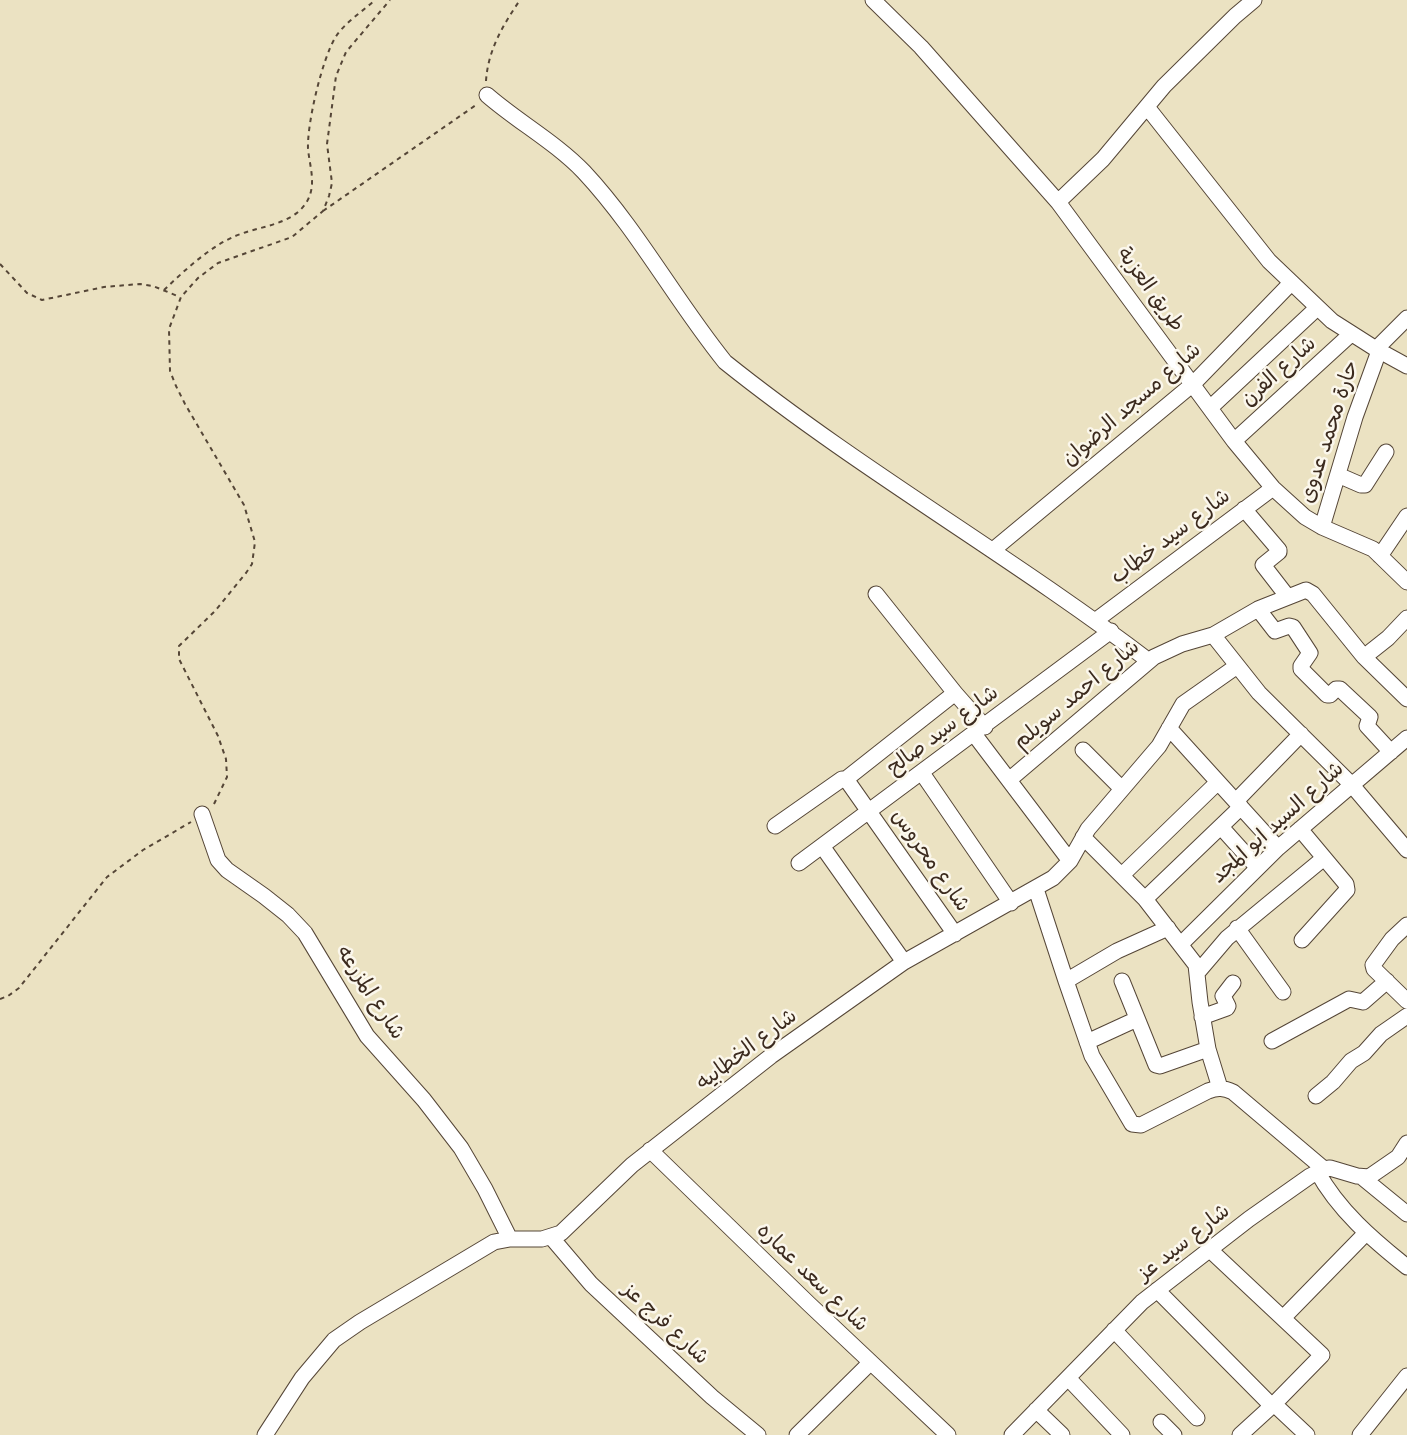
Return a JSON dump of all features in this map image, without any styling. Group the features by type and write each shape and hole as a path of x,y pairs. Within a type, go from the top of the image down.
{"street":[{"name":"طريق العزبة","path":"873,0 921,47 1058,202 1234,441 1273,488 1305,517 1322,527 1363,543 1407,582"},
{"path":"1058,202 1103,159 1164,86 1254,0"},
{"path":"487,95 559,149 582,170 616,209 725,362 870,469 993,550 1149,661"},
{"path":"1147,107 1269,261 1291,283 1317,308 1351,334 1407,366"},
{"name":"شارع مسجد الرضوان","path":"993,550 1193,384 1291,283"},
{"path":"1210,408 1317,308"},
{"path":"1377,350 1407,318"},
{"name":"شارع الفرن","path":"1234,441 1351,334"},
{"name":"حارة محمد عدوى","path":"1322,527 1377,350"},
{"path":"1338,475 1365,485 1386,452"},
{"name":"شارع سيد خطاب","path":"1095,621 1273,488"},
{"path":"1244,509 1279,550 1264,566 1287,596"},
{"path":"1380,556 1407,516"},
{"name":"شارع احمد سويلم","path":"1008,780 1149,661 1182,644 1213,635 1258,609 1287,596 1306,590 1313,594 1364,657"},
{"path":"876,594 955,693 1008,780 1070,861"},
{"path":"1258,609 1275,631 1289,626 1293,627 1310,653 1301,669 1327,694 1330,695 1336,688 1340,689 1370,717 1367,726 1391,752"},
{"path":"1407,618 1388,638 1364,657 1407,699"},
{"name":"شارع سيد صالح","path":"799,864 1111,632"},
{"path":"1213,635 1259,693 1351,784 1407,850"},
{"name":"شارع الخطابيه","path":"551,1237 569,1226 615,1179 650,1150 771,1056 904,962 1053,878 1070,861 1088,829 1159,746 1183,704 1237,666"},
{"path":"776,826 842,779 846,779 955,693"},
{"path":"1169,728 1278,848"},
{"path":"1146,899 1221,827 1301,734"},
{"name":"شارع السيد ابو المجد","path":"1181,944 1278,848 1351,784 1406,741"},
{"path":"1083,750 1122,789"},
{"path":"922,773 1011,903"},
{"name":"شارع محروس","path":"846,779 955,934"},
{"path":"1122,875 1218,782"},
{"name":"شارع المزرعه","path":"202,814 218,860 227,870 280,908 305,933 367,1036 424,1100 460,1148 485,1189 510,1239"},
{"path":"1221,827 1257,867"},
{"path":"1300,829 1346,884 1346,893 1302,940"},
{"path":"1083,837 1146,899 1192,958 1198,972 1202,1017 1208,1049 1220,1088"},
{"path":"822,846 904,962"},
{"path":"1198,972 1237,928 1324,858"},
{"path":"1036,889 1087,1042 1098,1069 1130,1121 1137,1126 1141,1125 1209,1091 1220,1088 1233,1092 1321,1170 1325,1186 1366,1233 1407,1267"},
{"path":"1407,925 1373,962 1374,969 1407,1001"},
{"path":"1066,981 1117,951 1168,928"},
{"path":"1237,928 1283,992"},
{"path":"1122,981 1155,1064 1158,1066 1208,1049"},
{"path":"1272,1041 1349,999 1363,1002 1387,981"},
{"path":"1202,1017 1227,1008 1223,996 1233,984"},
{"path":"1316,1096 1333,1082 1351,1061 1364,1053 1381,1034 1407,1016"},
{"path":"1087,1042 1137,1019"},
{"path":"1363,1178 1374,1174 1398,1157 1407,1143"},
{"name":"شارع سعد عماره","path":"650,1150 870,1363 948,1435"},
{"path":"1321,1170 1339,1169 1363,1178 1407,1214"},
{"name":"شارع سيد عز","path":"1013,1435 1114,1330 1157,1290 1249,1219 1321,1170"},
{"path":"1283,1318 1366,1233"},
{"path":"265,1435 302,1378 334,1340 360,1322 485,1246 510,1239 551,1237"},
{"name":"شارع فرج عز","path":"551,1237 591,1284 712,1397 758,1435"},
{"path":"1209,1249 1322,1355 1240,1435"},
{"path":"1157,1290 1273,1405 1307,1435"},
{"path":"1114,1330 1197,1418"},
{"path":"797,1435 870,1363"},
{"path":"1360,1435 1401,1396 1407,1376"},
{"path":"1068,1378 1122,1435"},
{"path":"1036,1410 1062,1435"},
{"path":"1161,1422 1174,1435"}],"path":[{"path":"164,290 187,269 233,237 290,218 306,203 313,187 308,148 310,126 328,51 336,37 375,0"},
{"path":"323,211 332,183 327,144 336,76 346,52 390,0"},
{"path":"0,999 19,988 107,877 143,850 202,814 214,804 227,777 226,759 218,736 179,659 178,651 185,639 237,587 252,564 255,542 244,504 185,404 170,371 169,330 181,297 198,278 218,263 292,237 323,211 487,95 489,54 520,0"},
{"path":"0,264 27,293 42,300 104,287 140,284 181,297"}]}
